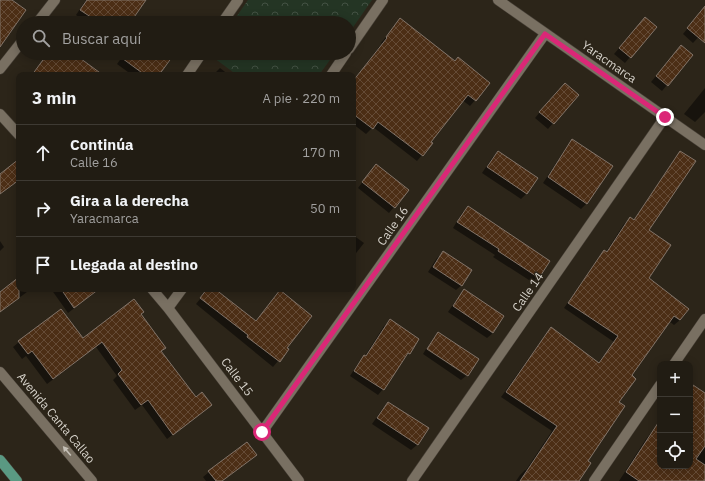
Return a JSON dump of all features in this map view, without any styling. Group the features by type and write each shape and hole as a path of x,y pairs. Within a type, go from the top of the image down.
{"main road":[{"path":"0,460 16,481"}],"street":[{"path":"42,16 55,0"},
{"path":"227,16 238,0"},
{"path":"356,39 384,0"},
{"name":"Yaracmarca","path":"498,0 705,145"},
{"name":"Calle 16","path":"262,432 545,34"},
{"path":"0,69 16,49"},
{"path":"189,72 197,60"},
{"path":"333,72 341,60"},
{"path":"0,114 16,132"},
{"name":"Calle 14","path":"412,481 665,117"},
{"name":"Calle 15","path":"155,292 299,481"},
{"path":"168,308 180,292"},
{"path":"676,361 705,319"},
{"name":"Avenida Canta Callao","path":"0,372 92,481"},
{"path":"594,481 657,389"}],"green space":[{"path":"248,0 372,0 356,23 356,16 237,16"},
{"path":"217,60 330,60 321,72 233,72"}],"building":[{"path":"0,0 12,0 26,10 22,16 16,16 16,24 0,47"},
{"path":"87,0 146,0 135,16 89,16 80,10"},
{"path":"705,6 705,43 687,28"},
{"path":"645,17 657,27 631,58 619,48"},
{"path":"400,18 455,61 458,57 490,83 476,101 468,95 431,142 433,143 423,156 378,122 373,129 356,116 356,77 387,38 386,37"},
{"path":"681,45 693,55 668,86 656,76"},
{"path":"43,60 83,60 99,72 34,72"},
{"path":"125,60 170,60 161,72 141,72"},
{"path":"565,83 579,95 554,124 539,112"},
{"path":"572,139 613,166 587,204 548,177"},
{"path":"498,151 538,178 527,194 487,167"},
{"path":"680,151 696,161 649,230 671,245 649,278 689,309 680,320 674,316 632,375 636,379 619,402 625,406 588,461 591,463 579,481 520,481 557,426 506,392 551,327 599,363 618,336 568,303 604,250 607,252 630,217 634,220"},
{"path":"16,161 16,182 0,194 0,174"},
{"path":"376,164 409,190 395,208 362,182"},
{"path":"468,206 550,261 539,278 498,251 499,249 457,222"},
{"path":"443,251 472,270 462,286 433,267"},
{"path":"16,279 16,292 19,292 19,298 0,312 0,292"},
{"path":"464,289 504,316 493,333 453,306"},
{"path":"63,292 95,292 74,308"},
{"path":"205,292 219,292 256,321 278,292 282,292 312,316 287,348 289,349 280,362 200,298"},
{"path":"134,299 144,312 141,314 166,348 161,351 196,397 202,392 212,405 173,435 148,400 141,405 118,374 122,370 102,342 53,379 32,351 28,354 18,341 61,309 83,338"},
{"path":"390,319 419,339 384,390 354,371 364,355 366,356"},
{"path":"438,332 479,359 468,376 427,349"},
{"path":"693,385 705,393 705,446 696,459 705,465 705,481 639,481 626,472 657,425 657,469 693,469"},
{"path":"388,402 429,428 418,445 377,418"},
{"path":"247,442 257,455 222,481 216,481 208,471"}],"route":[{"path":"262,432 545,34 665,117"}]}
